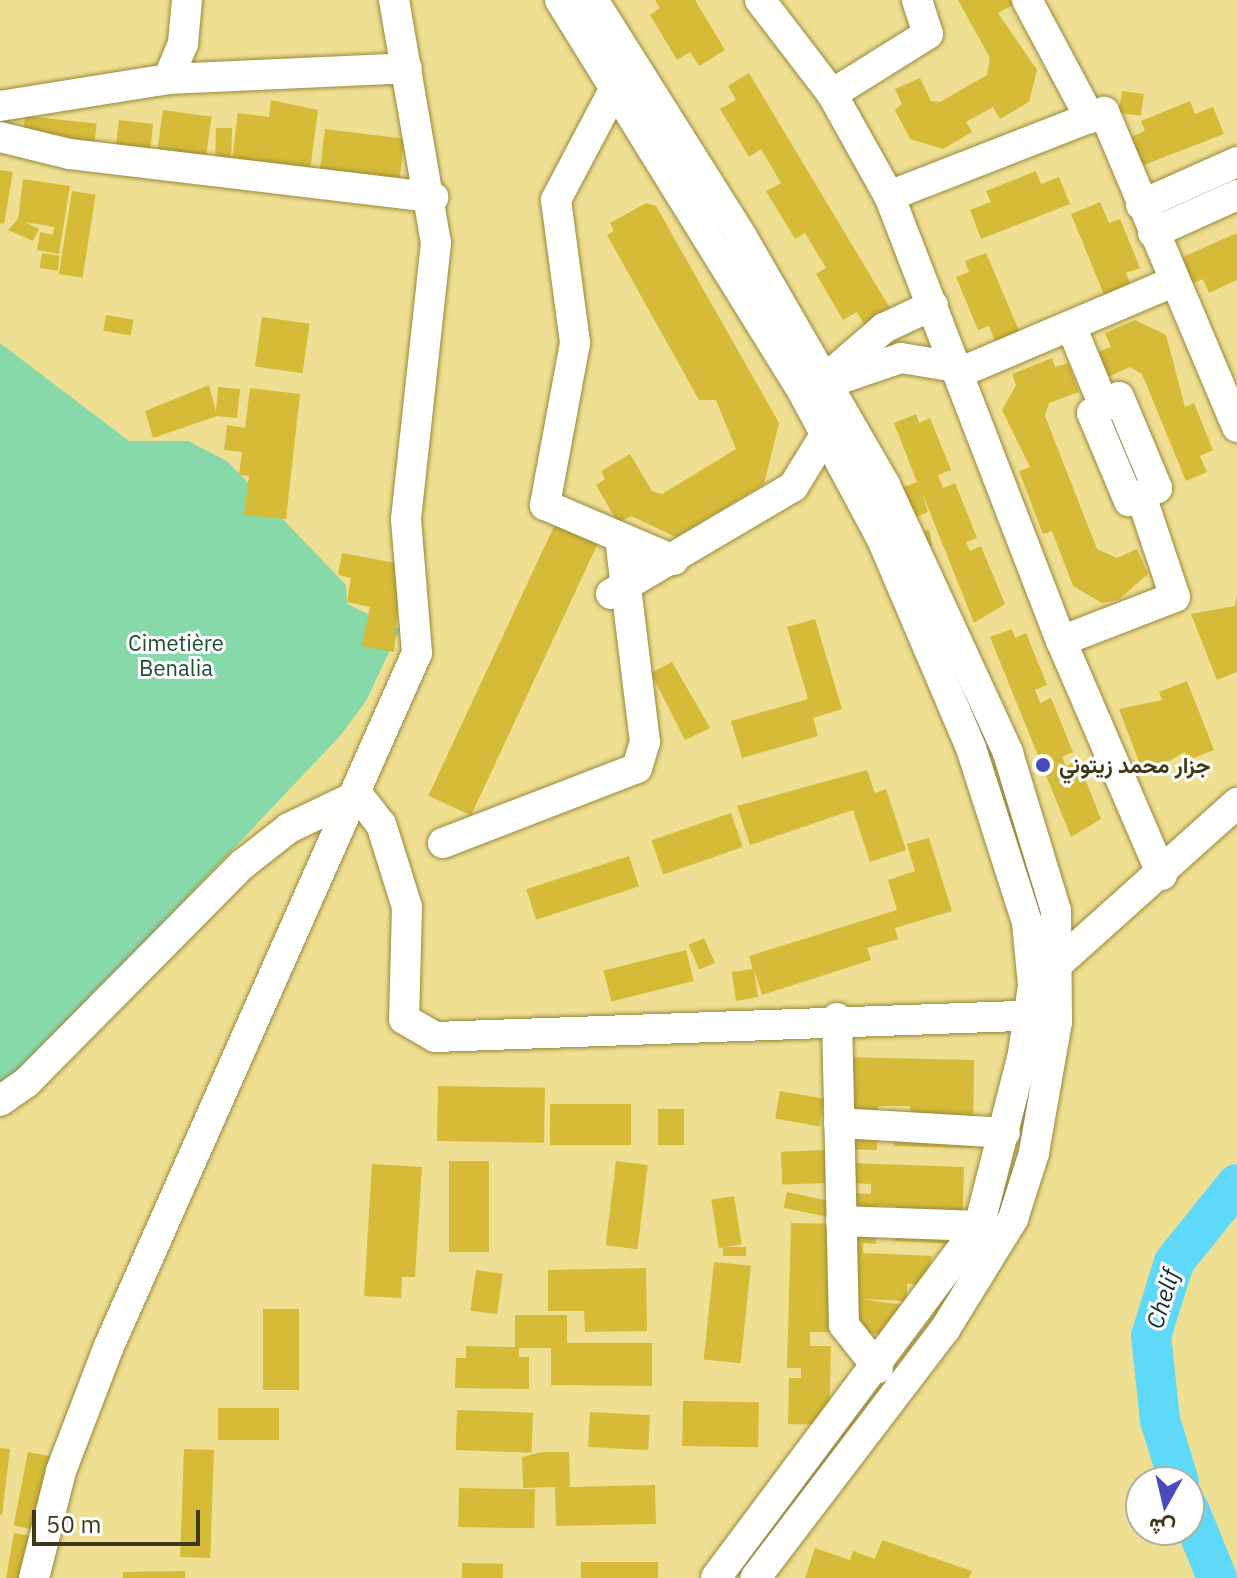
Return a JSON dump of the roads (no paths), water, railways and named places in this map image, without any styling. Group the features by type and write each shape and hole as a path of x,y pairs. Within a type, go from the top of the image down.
{"street":[{"path":"168,79 183,43 187,0"},
{"path":"34,1578 61,1471 109,1346 358,795 417,653 406,519 436,243 433,197 394,0"},
{"path":"560,0 813,386 885,485 1008,753 1042,857 1061,961 1005,1133 979,1226 878,1368 716,1578"},
{"path":"593,0 813,386 825,435 881,537 1009,851 1027,922 1043,1015 1034,1153 1013,1219 945,1329 755,1578"},
{"path":"760,0 832,94 889,196 959,367 1061,641 1162,875"},
{"path":"832,94 928,34 917,0"},
{"path":"1027,0 1090,118"},
{"path":"0,106 168,79 407,68"},
{"path":"615,88 556,200 575,343 545,505 674,560"},
{"path":"889,196 1104,112 1173,282 1237,427"},
{"path":"0,137 70,154 433,197"},
{"path":"1147,219 1237,162"},
{"path":"1147,219 1237,195"},
{"path":"813,386 901,358 959,367 1071,326 1173,282"},
{"path":"813,386 884,328 933,305"},
{"path":"1061,641 1175,597 1141,496 1157,488 1119,397 1104,406 1071,326"},
{"path":"617,590 674,560 793,487 825,435"},
{"path":"443,843 637,768 645,742 617,590 620,539"},
{"path":"358,795 398,864 407,907 400,998 404,1019 415,1029 460,1039 837,1018 1043,1015"},
{"path":"0,1101 243,864 289,828 358,795"},
{"path":"1061,961 1162,875 1237,803"},
{"path":"837,1018 844,1325 878,1368"},
{"path":"839,1123 1005,1133"},
{"path":"841,1221 979,1226"}],"waterway":[{"name":"Chelif","path":"1174,1466 1160,1420 1151,1336 1174,1262 1237,1184"},
{"name":"Chelif","path":"1204,1546 1217,1578"}],"place":[{"name":"جزار محمد زيتوني","path":"1043,765"}],"park label":[{"name":"Cimetière Benalia","path":"176,654"}]}
